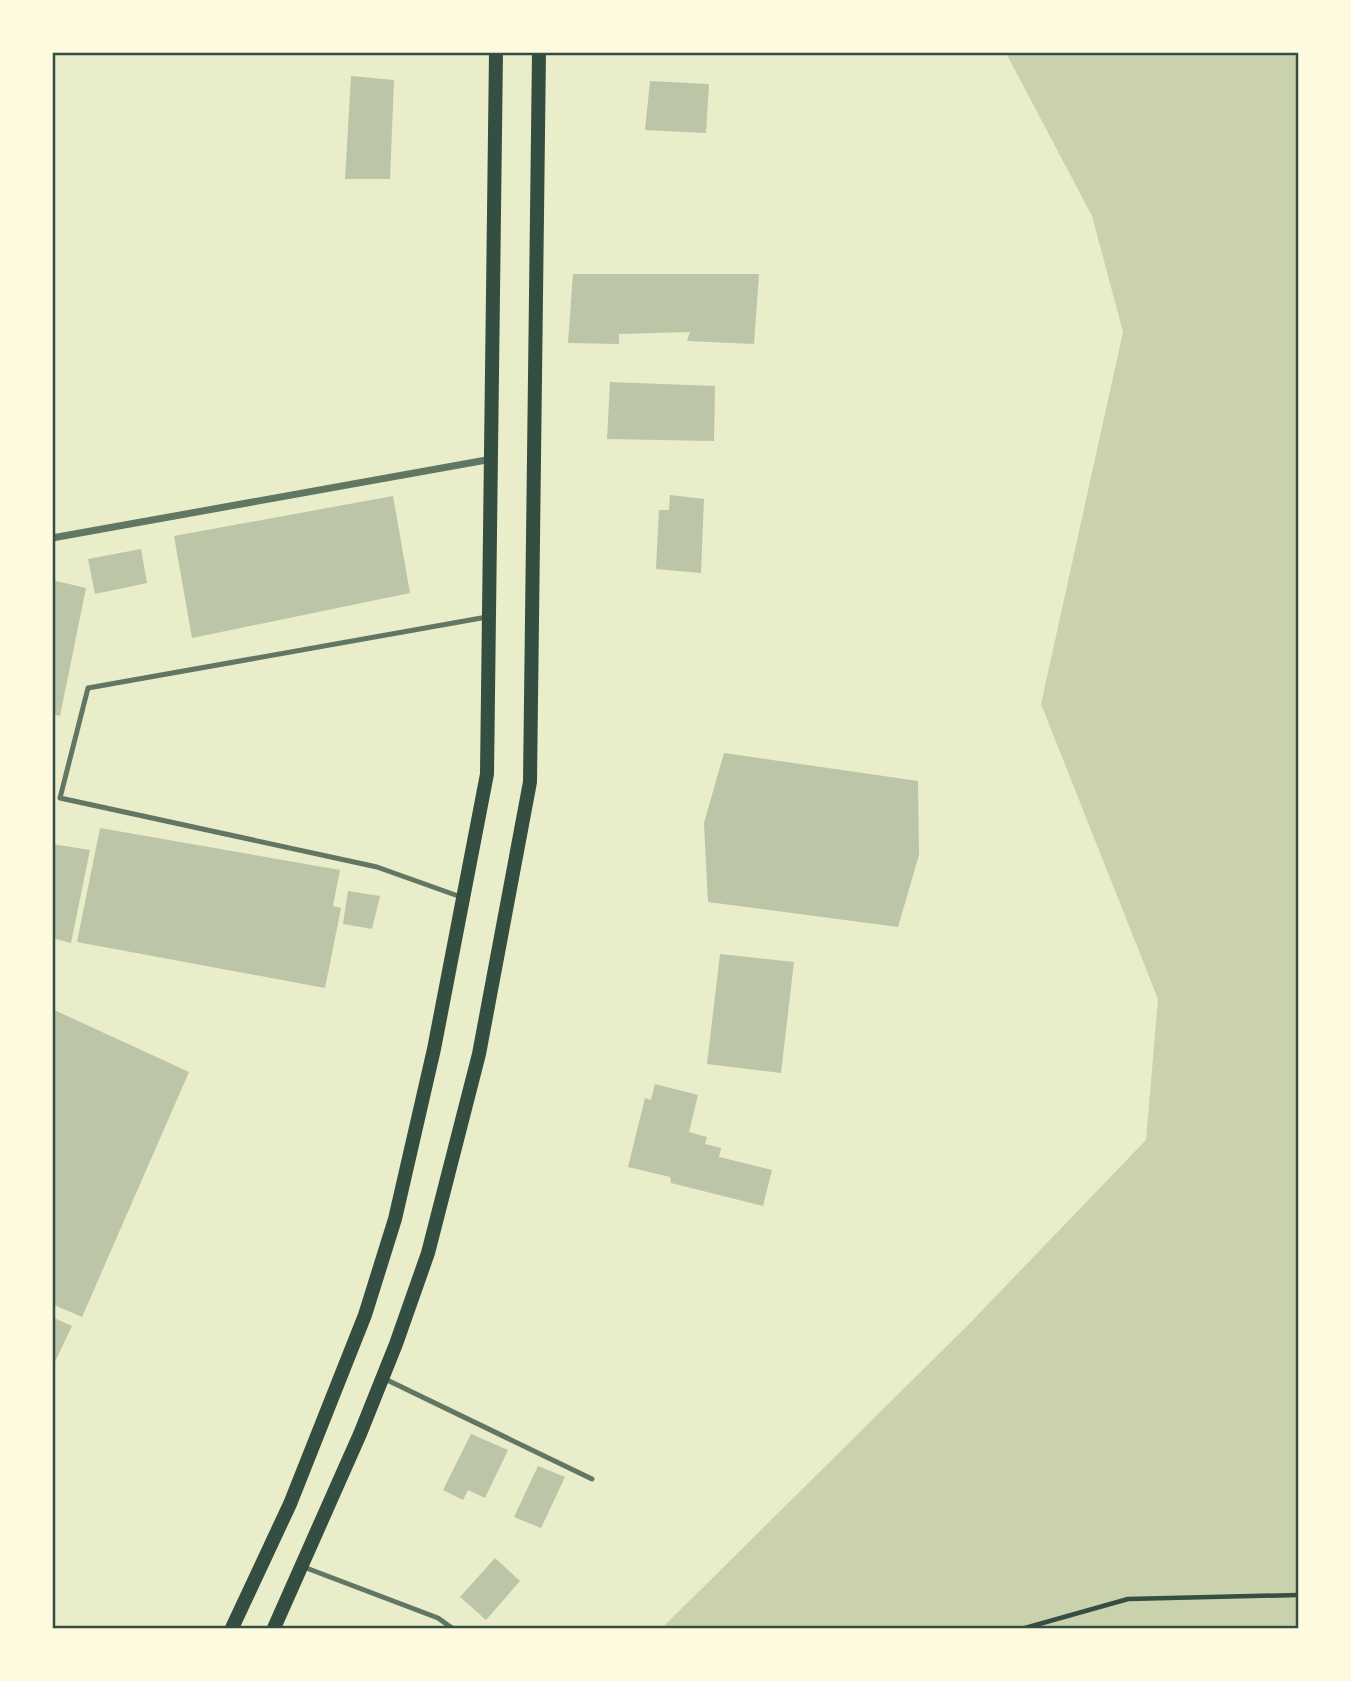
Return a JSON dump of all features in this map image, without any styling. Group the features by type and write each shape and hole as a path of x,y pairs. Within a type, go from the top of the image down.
{"main road":[{"path":"232,1629 290,1504 365,1315 395,1219 434,1049 487,774 496,52"},
{"path":"274,1629 383,1378 428,1253 479,1054 530,782 539,52"}],"street":[{"path":"52,538 492,459"}],"lane":[{"path":"463,898 377,867 60,799 88,688 490,617"},
{"path":"383,1378 592,1479"},
{"path":"301,1566 438,1618 452,1629"}],"path":[{"path":"1025,1629 1128,1599 1298,1595"}],"green space":[{"path":"1006,53 1298,53 1298,1628 662,1628 969,1324 1146,1140 1158,999 1041,704 1123,332 1092,216"}],"building":[{"path":"351,76 394,80 390,179 345,179"},
{"path":"650,81 709,84 706,133 645,130"},
{"path":"573,274 759,274 754,344 687,341 690,332 619,334 619,344 568,343"},
{"path":"610,382 715,386 714,441 607,439"},
{"path":"670,495 704,499 701,573 656,569 659,510 669,510"},
{"path":"393,496 410,593 192,638 174,536"},
{"path":"141,549 147,583 95,594 88,559"},
{"path":"52,580 86,588 60,716 52,714"},
{"path":"724,753 918,781 919,855 898,927 708,902 704,823"},
{"path":"100,828 340,870 333,906 341,908 325,988 77,942"},
{"path":"52,844 90,850 71,943 52,938"},
{"path":"348,891 380,896 372,929 343,924"},
{"path":"720,954 794,962 781,1073 707,1064"},
{"path":"52,1009 189,1072 82,1317 52,1304"},
{"path":"655,1084 698,1095 689,1132 707,1137 705,1144 721,1148 719,1157 772,1170 763,1206 671,1183 670,1177 628,1167 645,1098 651,1100"},
{"path":"52,1317 72,1326 52,1368"},
{"path":"471,1434 508,1450 485,1498 468,1490 463,1500 443,1490"},
{"path":"538,1466 565,1477 541,1528 514,1517"},
{"path":"495,1558 520,1581 486,1620 460,1597"}]}
